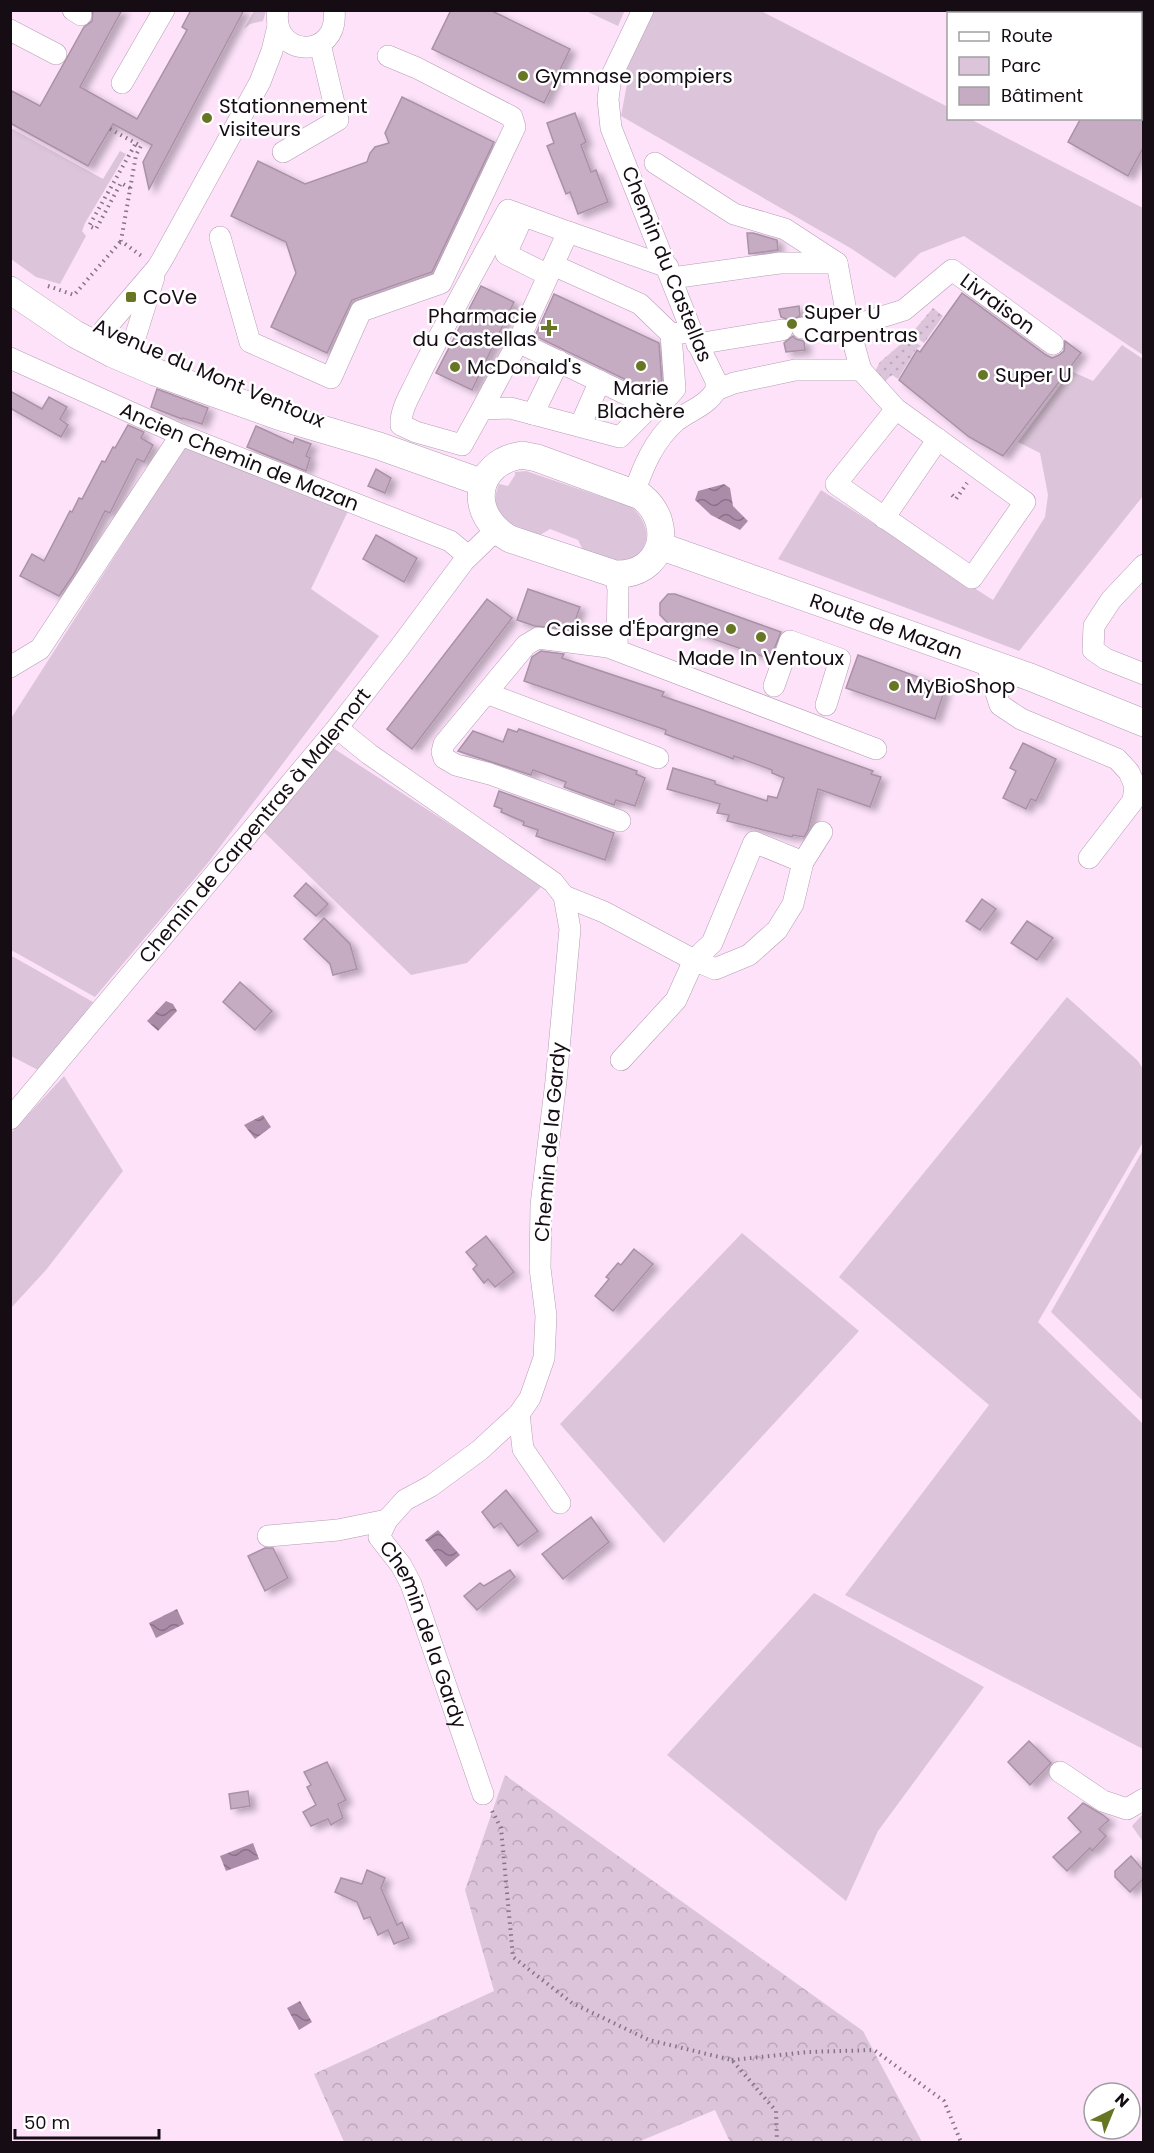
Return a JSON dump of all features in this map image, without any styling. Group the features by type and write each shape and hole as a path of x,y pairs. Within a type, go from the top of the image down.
{"main road":[{"name":"Avenue du Mont Ventoux","path":"10,274 120,345"},
{"name":"Avenue du Mont Ventoux","path":"10,290 75,334 120,345 379,446 483,483"},
{"path":"522,455 537,458 634,493 648,501 658,517 661,526 660,546 651,561 639,570 615,574 510,539 496,530 484,514 481,493 483,483 492,469 513,457 522,455"},
{"name":"Route de Mazan","path":"660,546 1030,677 1143,722"}],"street":[{"path":"122,83 164,10"},
{"path":"260,82 311,46 328,38 333,30 334,10"},
{"name":"Chemin du Castellas","path":"643,10 611,77 608,99 611,128 695,338 716,381 716,390"},
{"path":"278,19 285,39 292,44 311,46"},
{"path":"120,345 157,268 260,82 272,51 278,19"},
{"path":"10,30 56,54"},
{"path":"283,152 338,120 311,46"},
{"path":"220,237 250,342 332,378 361,311 441,284 515,127 512,117 417,68 388,56"},
{"path":"655,163 734,214 785,229 837,263 849,327 861,370 896,409 1024,502 972,578 836,484 896,409"},
{"path":"568,232 518,342 462,445 416,432 401,425 400,418 428,357 508,210 568,232 670,273 780,263 837,263"},
{"path":"523,216 506,254 640,304 671,334 695,338 792,329 849,327"},
{"path":"120,345 157,268"},
{"name":"Livraison","path":"849,327 904,310 952,270 1053,344"},
{"path":"482,409 510,408 621,437 651,405 666,399 675,388 671,334"},
{"path":"518,342 651,405"},
{"name":"Ancien Chemin de Mazan","path":"10,358 181,435 450,541 468,556"},
{"path":"533,414 559,361"},
{"path":"634,493 642,468 662,436 677,421 707,402 716,390 734,383 795,370 861,370"},
{"path":"580,426 600,381"},
{"path":"10,667 40,649 181,435"},
{"path":"884,518 938,439"},
{"name":"Chemin de Carpentras à Malemort","path":"10,1119 337,728 468,556 496,530"},
{"path":"1143,565 1111,600 1094,626 1094,650 1107,659 1143,674"},
{"path":"615,574 618,589 617,650"},
{"path":"620,821 490,774 456,765 444,758 442,752 444,744 526,645 538,638 617,650 876,749"},
{"path":"774,686 790,642 840,659 826,705"},
{"path":"986,662 1000,705 1022,719 1117,759 1129,772 1135,786 1133,801 1089,858"},
{"path":"486,693 658,758"},
{"path":"337,728 369,754 553,882 564,896 604,912 715,969 749,955 777,930 793,904 803,862 822,832"},
{"path":"621,1060 676,1000 694,960 712,942 753,842 803,862"},
{"name":"Chemin de la Gardy","path":"483,1794 411,1584 401,1565 379,1538 387,1520 405,1500 430,1486 480,1450 519,1414 530,1398 544,1358 546,1316 540,1268 541,1205 556,1081 570,929 564,896"},
{"path":"519,1414 523,1449 560,1503"},
{"path":"268,1536 338,1530 387,1520"},
{"path":"1060,1772 1103,1801 1126,1809 1143,1799"}],"path":[{"path":"47,285 74,295 121,241 136,155 141,146 110,129"},
{"path":"130,188 121,183 96,229 89,226 136,143"},
{"path":"121,241 157,268"},
{"path":"483,1794 501,1828 513,1957 572,2003 649,2040 732,2060 808,2052 874,2050 944,2101 961,2142"},
{"path":"732,2060 776,2112 777,2142"}],"green space":[{"path":"586,10 625,10 618,26 586,11"},
{"path":"254,11 266,11 263,21 250,24 244,29"},
{"path":"653,11 761,11 947,106 947,120 972,120 1143,208 1143,355 964,236 920,253 895,278 852,249 621,116 627,84 622,71"},
{"path":"11,128 103,179 120,151 126,154 85,223 82,231 86,236 60,284 36,277 11,259"},
{"path":"933,308 943,316 924,343 911,334"},
{"path":"908,338 921,346 916,349 898,379 892,375 883,383 874,373 880,362"},
{"path":"1122,345 1143,359 1143,496 1019,651 778,559 821,490 993,600 1045,517 1048,495 1040,453 1018,442 1071,371 1093,381"},
{"path":"186,445 349,509 311,589 379,636 207,864 95,997 11,950 10,720"},
{"path":"526,471 632,507 641,518 646,531 642,550 628,560 605,558 583,550 578,540 550,529 540,535 504,519 496,505 499,484 508,486 515,472"},
{"path":"333,748 543,885 467,963 411,975 263,831"},
{"path":"10,955 93,1002 40,1071 11,1056"},
{"path":"1067,997 1138,1061 1143,1069 1143,1142 1038,1322 1143,1424 1143,1749 845,1595 989,1405 839,1277"},
{"path":"64,1076 123,1171 46,1270 11,1308 10,1134"},
{"path":"1143,1150 1144,1401 1051,1312"},
{"path":"742,1233 859,1331 664,1543 560,1424"},
{"path":"814,1593 984,1687 878,1831 846,1901 667,1755"},
{"path":"505,1775 863,2031 922,2142 730,2142 715,2110 638,2142 344,2142 314,2074 494,1991 465,1890"},
{"path":"1143,1814 1143,1842 1132,1826"}],"water":[{"path":"724,484 730,488 733,506 748,521 740,530 711,515 695,500 698,491"},
{"path":"166,1001 173,1004 177,1011 158,1031 147,1021"},
{"path":"263,1115 271,1127 255,1139 244,1125"},
{"path":"438,1530 460,1555 446,1567 425,1540"},
{"path":"177,1609 184,1624 156,1638 149,1623"},
{"path":"253,1843 259,1859 226,1871 220,1856"},
{"path":"300,2001 312,2022 299,2030 287,2008"}],"building":[{"path":"93,10 122,10 80,87 137,119 187,30 182,27 191,10 244,10 149,189 143,162 152,145 113,124 88,166 10,123 10,90 40,106 84,27 92,21"},
{"name":"Gymnase pompiers","path":"451,10 490,10 570,49 544,103 432,49"},
{"path":"402,97 494,142 432,272 352,300 327,353 271,327 296,273 286,242 231,216 258,161 305,184 367,162 375,147 389,143 385,133"},
{"path":"575,113 586,142 581,145 591,172 596,170 608,202 578,214 570,192 566,194 547,146 554,143 547,123"},
{"path":"1143,118 1143,148 1128,176 1068,142 1080,120 1142,120"},
{"path":"747,233 777,240 778,250 749,254"},
{"path":"481,286 514,302 472,390 436,373"},
{"name":"Super U","path":"962,293 1046,355 1052,358 1059,355 1064,351 1065,341 1081,353 1003,456 969,437 899,380 917,350 920,352"},
{"path":"554,294 659,343 662,385 651,392 535,336"},
{"path":"799,306 800,316 791,321 781,317 779,309"},
{"path":"793,336 804,341 805,350 786,352 784,343"},
{"path":"157,389 208,408 202,424 151,407"},
{"path":"10,391 42,409 49,397 67,407 60,419 68,425 61,437 10,408"},
{"path":"128,425 144,432 141,438 153,445 144,462 137,459 110,513 105,511 74,574 59,596 20,576 32,554 44,561 70,511 72,512 79,498 82,499 102,461 105,462"},
{"path":"256,426 293,443 295,438 311,444 306,456 310,458 306,471 247,447"},
{"path":"376,469 391,478 385,493 368,486"},
{"path":"376,535 417,558 404,582 363,559"},
{"path":"528,589 580,607 572,630 535,626 517,620"},
{"name":"Caisse d'Épargne","path":"668,594 675,594 781,632 770,659 668,623 660,615 660,603"},
{"path":"487,599 512,618 412,749 387,729"},
{"path":"541,651 564,654 562,658 664,692 662,696 873,771 871,774 881,777 870,807 818,789 808,830 804,837 793,835 792,837 727,821 729,815 717,813 720,804 667,789 673,768 767,801 768,796 777,798 784,778 772,773 772,770 734,756 733,759 665,734 666,730 524,681 532,657"},
{"name":"MyBioShop","path":"858,655 940,685 944,692 935,719 846,688"},
{"path":"508,729 517,732 519,729 637,771 636,774 645,778 635,806 616,800 614,805 564,787 566,782 533,770 531,775 458,751 473,731 503,742"},
{"path":"1023,743 1056,759 1036,801 1031,799 1026,809 1003,798 1016,771 1010,768"},
{"path":"499,791 614,833 605,860 536,836 538,830 523,825 524,822 501,812 502,809 494,806"},
{"path":"306,883 328,904 316,916 294,896"},
{"path":"982,899 996,909 980,930 966,921"},
{"path":"324,918 350,944 357,969 333,975 330,964 304,939"},
{"path":"1027,921 1053,938 1037,960 1011,943"},
{"path":"240,982 272,1011 255,1030 223,1002"},
{"path":"486,1236 514,1272 495,1287 488,1279 484,1283 473,1269 477,1265 466,1252"},
{"path":"634,1249 653,1264 613,1311 595,1296 609,1279 606,1277 618,1263 621,1265"},
{"path":"506,1490 538,1531 518,1546 501,1523 494,1528 482,1512"},
{"path":"591,1517 609,1542 563,1579 542,1554"},
{"path":"265,1548 273,1548 288,1578 265,1591 248,1556"},
{"path":"510,1570 515,1577 477,1610 464,1596 480,1583 484,1586"},
{"path":"1029,1741 1051,1763 1030,1785 1008,1762"},
{"path":"327,1762 346,1800 338,1804 343,1818 331,1825 328,1819 311,1826 303,1812 316,1805 307,1787 311,1785 304,1772"},
{"path":"248,1791 250,1806 231,1809 229,1794"},
{"path":"1083,1803 1109,1820 1099,1829 1106,1836 1092,1851 1090,1848 1067,1871 1053,1857 1081,1832 1068,1818"},
{"path":"1131,1856 1143,1870 1143,1879 1130,1892 1115,1877 1115,1871"},
{"path":"367,1870 385,1878 381,1888 397,1925 402,1922 409,1938 394,1944 388,1930 378,1935 370,1917 364,1919 357,1902 335,1892 341,1878 362,1884"}],"place":[{"name":"Gymnase pompiers","path":"523,76"},
{"name":"Stationnement visiteurs","path":"207,118"},
{"name":"CoVe","path":"131,297"},
{"name":"Super U Carpentras","path":"792,324"},
{"name":"Pharmacie du Castellas","path":"549,328"},
{"name":"Marie Blachère","path":"641,366"},
{"name":"McDonald's","path":"455,367"},
{"name":"Super U","path":"983,375"},
{"name":"Caisse d'Épargne","path":"731,629"},
{"name":"Made In Ventoux","path":"761,637"},
{"name":"MyBioShop","path":"894,686"}]}
